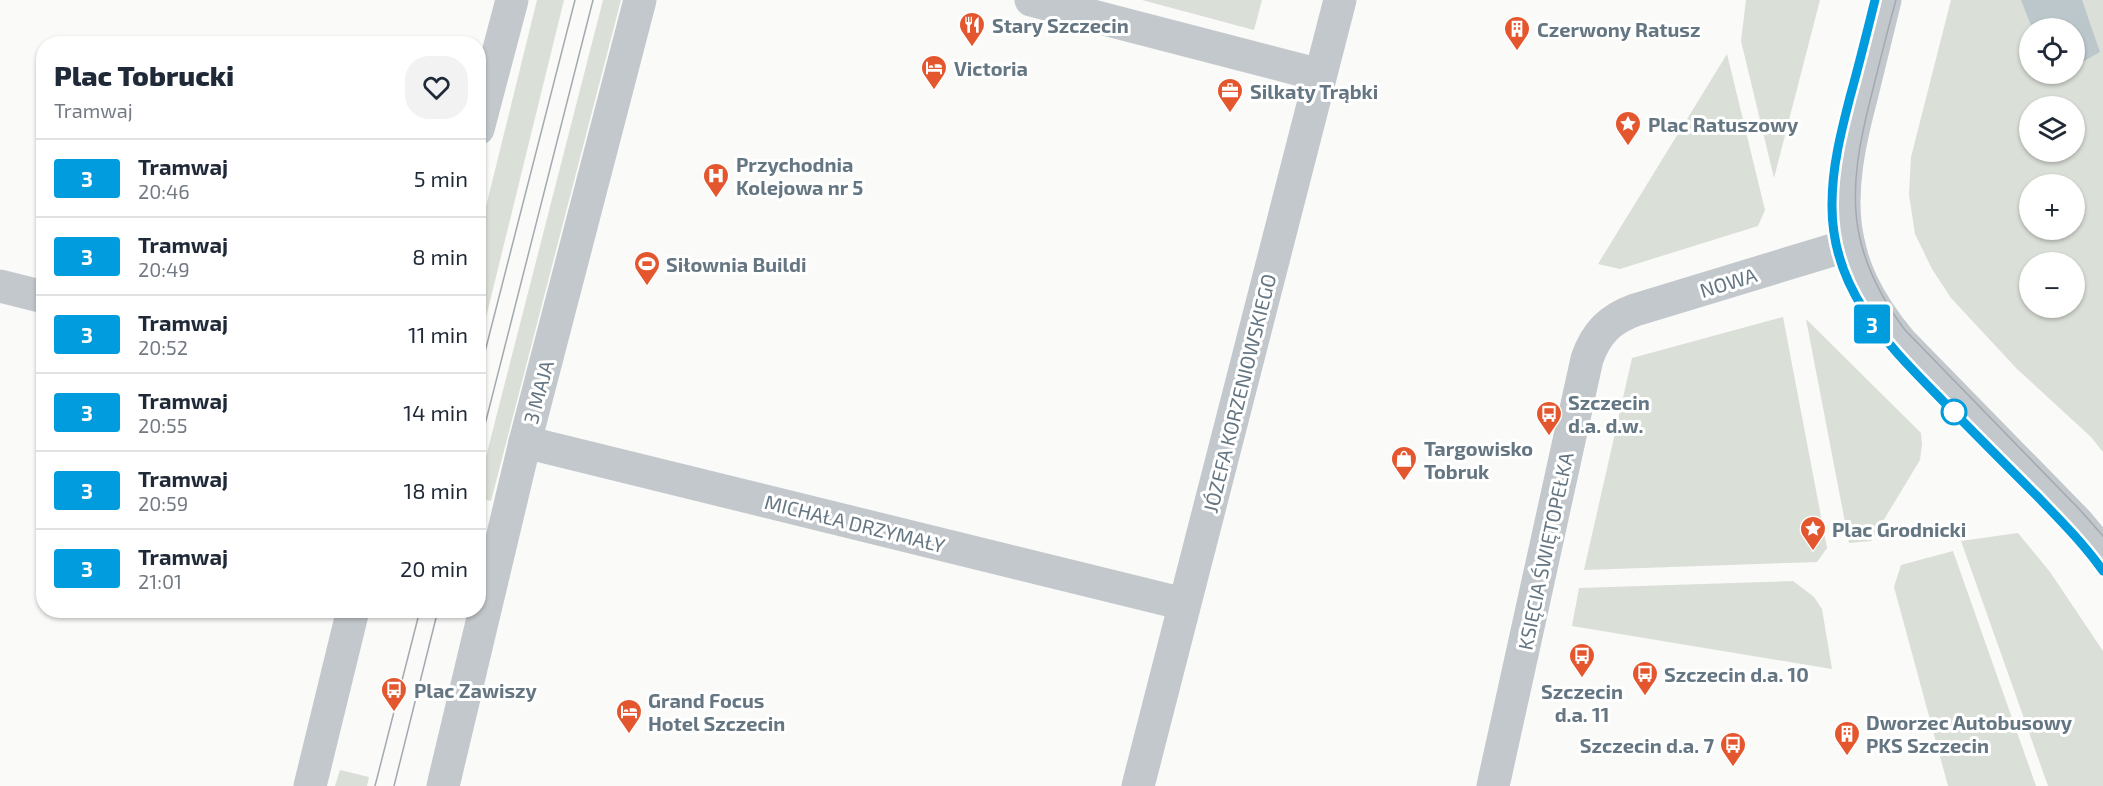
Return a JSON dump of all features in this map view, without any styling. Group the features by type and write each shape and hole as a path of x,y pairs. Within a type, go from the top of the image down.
{"street":[{"path":"486,99 512,0"},
{"name":"3 MAJA","path":"486,606 525,442 640,0"},
{"path":"1031,0 1320,75"},
{"name":"JÓZEFA KORZENIOWSKIEGO","path":"1138,786 1340,0"},
{"path":"1886,0 1846,161 1843,203 1849,245 1858,273 1869,296 1897,336 2057,501 2103,553"},
{"name":"NOWA","path":"1609,322 1635,310 1849,245"},
{"path":"0,286 36,295"},
{"name":"KSIĘCIA ŚWIĘTOPEŁKA","path":"1493,786 1587,359 1592,344 1609,322"},
{"name":"MICHAŁA DRZYMAŁY","path":"525,442 1184,604"},
{"path":"310,786 351,618"},
{"name":"3 MAJA","path":"443,786 483,618"}],"shaded area":[{"path":"537,0 564,0 486,318 486,207"},
{"path":"603,0 621,0 491,501 486,500 486,457"},
{"path":"1142,0 1262,0 1254,30"},
{"path":"1746,0 1820,0 1774,178 1741,41"},
{"path":"1951,0 2103,0 2103,452 2091,437 2017,369 1951,298 1932,269 1915,234 1909,195 1911,157"},
{"path":"2021,0 2082,0 2100,52 2085,60 2085,18 2028,18"},
{"path":"1727,54 1765,210 1758,226 1620,269 1598,264"},
{"path":"1783,317 1827,548 1817,562 1584,570 1632,358"},
{"path":"1806,319 1921,433 1920,460 1871,541 1849,543"},
{"path":"2018,533 2050,572 2103,651 2103,786 2048,786 1961,541"},
{"path":"1953,551 2036,786 1948,786 1894,587 1901,565"},
{"path":"1793,581 1814,597 1822,609 1832,669 1572,626 1579,588"},
{"path":"340,770 369,777 367,786 335,786"}],"tram line":[{"path":"486,348 575,0"},
{"path":"486,421 593,0"},
{"path":"1875,0 1843,123 1834,177 1832,204 1834,234 1841,262 1865,312 1882,335 1920,378 2070,530 2103,571"},
{"name":"3","path":"1875,0 1833,173 1833,228 1845,274 1870,321 1894,351 2054,513 2103,571"},
{"path":"1896,0 1863,130 1855,190 1856,218 1871,273 1885,301 1905,330 2103,536"},
{"path":"375,786 418,618"},
{"path":"394,786 436,618"}],"place":[{"name":"Stary Szczecin","path":"972,48"},
{"name":"Czerwony Ratusz","path":"1517,52"},
{"name":"Victoria","path":"934,91"},
{"name":"Silkaty Trąbki","path":"1230,114"},
{"name":"Plac Ratuszowy","path":"1628,147"},
{"name":"Przychodnia Kolejowa nr 5","path":"716,199"},
{"name":"Siłownia Buildi","path":"647,287"},
{"name":"Szczecin d.a. d.w.","path":"1549,437"},
{"name":"Targowisko Tobruk","path":"1404,482"},
{"name":"Plac Grodnicki","path":"1813,552"},
{"name":"Szczecin d.a. 11","path":"1582,679"},
{"name":"Szczecin d.a. 10","path":"1645,697"},
{"name":"Plac Zawiszy","path":"394,713"},
{"name":"Grand Focus Hotel Szczecin","path":"629,735"},
{"name":"Dworzec Autobusowy PKS Szczecin","path":"1847,757"},
{"name":"Szczecin d.a. 7","path":"1733,768"}]}
